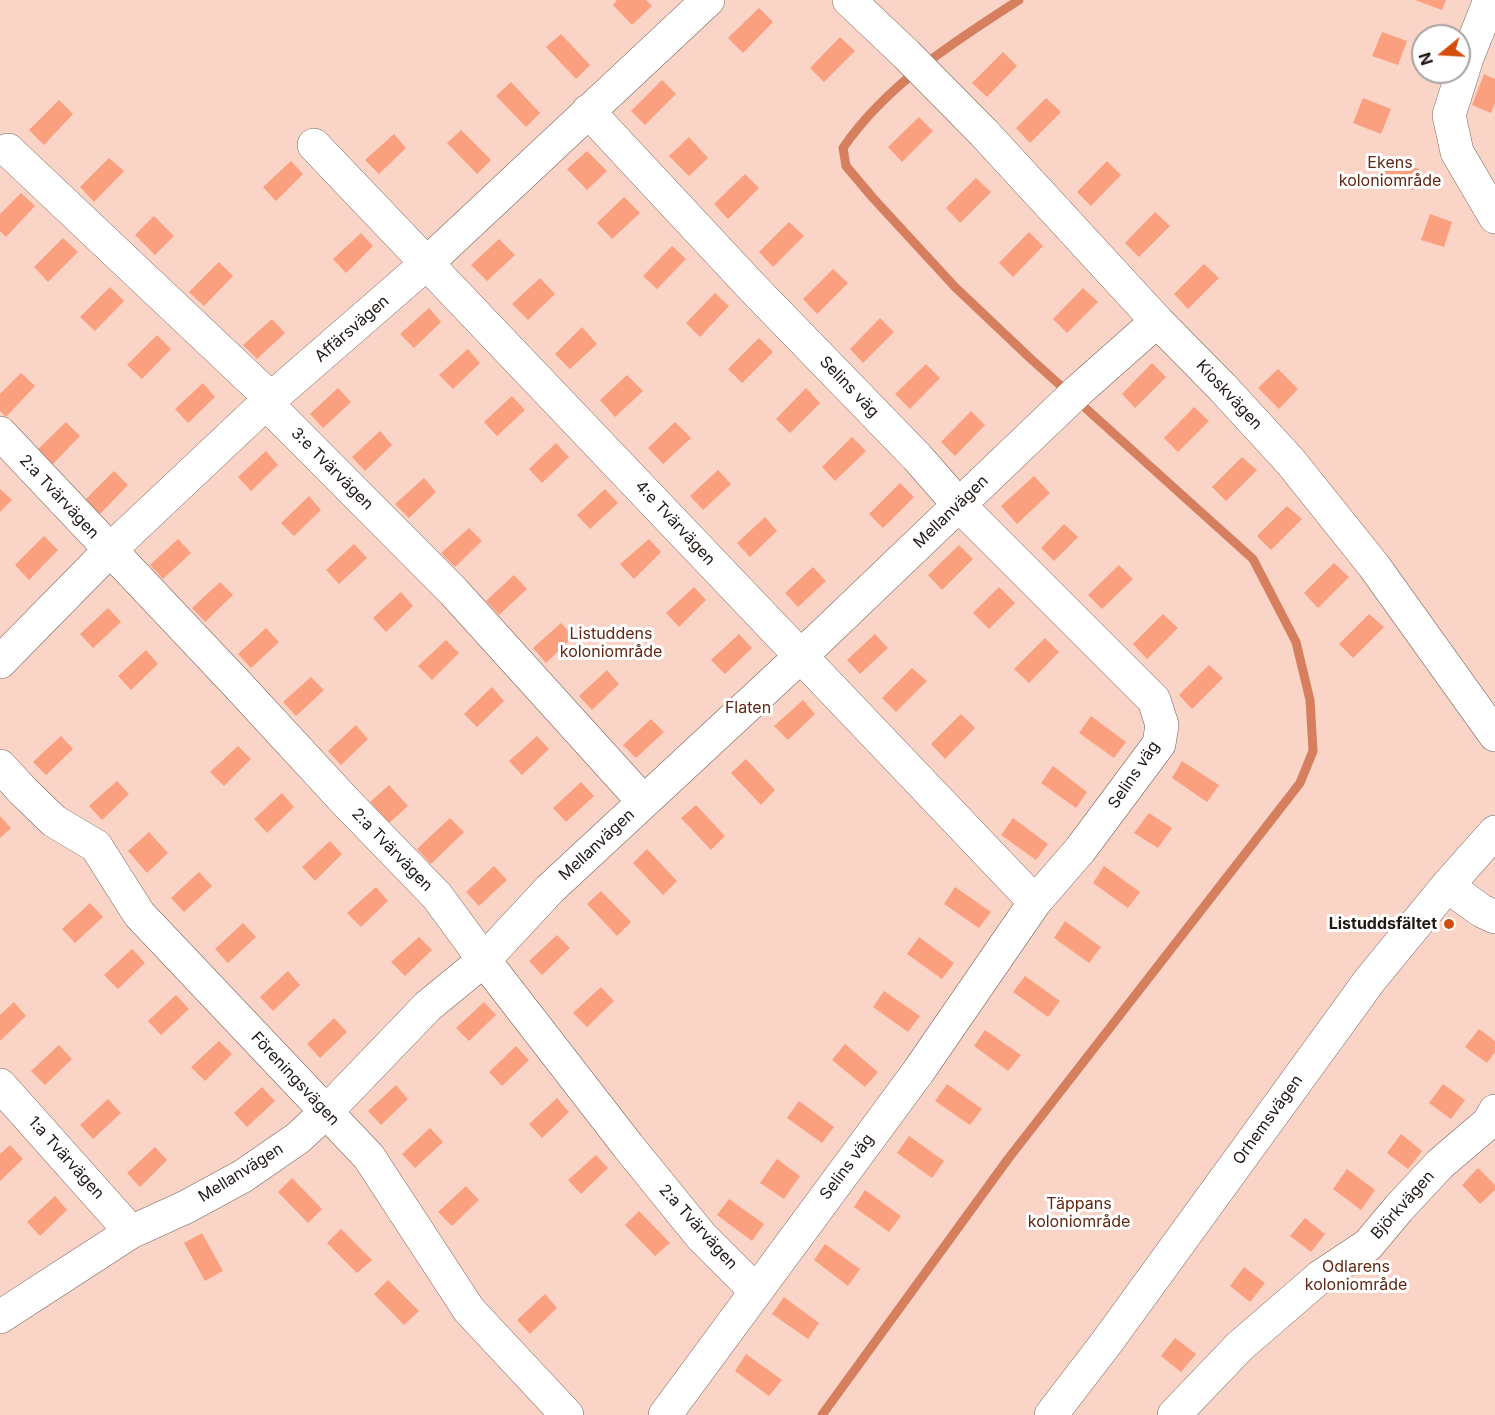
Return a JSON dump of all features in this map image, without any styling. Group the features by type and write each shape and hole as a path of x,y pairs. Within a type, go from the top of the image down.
{"street":[{"name":"Affärsvägen","path":"0,662 109,551 266,403 426,264 708,0"},
{"name":"Kioskvägen","path":"849,0 984,133 1290,461 1489,713"},
{"path":"1490,0 1467,58 1449,115 1457,152 1495,217"},
{"name":"Selins väg","path":"588,111 752,287 917,457 959,505 1154,700 1162,725 1159,744 1080,850 1035,902 918,1072 665,1415"},
{"name":"4:e Tvärvägen","path":"314,145 1035,902"},
{"name":"3:e Tvärvägen","path":"8,150 262,390 266,403 453,591 643,801"},
{"name":"Mellanvägen","path":"0,1317 131,1232 186,1207 243,1176 298,1138 428,1006 484,960 550,889 801,656 1066,402 1157,321"},
{"name":"2:a Tvärvägen","path":"0,434 437,896 628,1146 701,1236 756,1291"},
{"name":"Föreningsvägen","path":"0,766 22,791 54,821 96,846 139,914 369,1157 470,1310 567,1415"},
{"name":"Orhemsvägen","path":"1051,1415 1107,1342 1370,980 1447,886 1495,832"},
{"path":"1447,886 1482,911 1495,917"},
{"name":"1:a Tvärvägen","path":"0,1085 131,1232"},
{"name":"Björkvägen","path":"1174,1415 1240,1346 1320,1277 1368,1245 1440,1164 1488,1122 1495,1111"}],"green space":[{"name":"Flaten","path":"0,0 1495,0 1495,1415 0,1415"}],"building":[{"path":"617,0 646,0 652,6 632,25 613,5"},
{"path":"1415,0 1446,0 1442,10"},
{"path":"759,8 773,22 743,53 728,38"},
{"path":"1382,32 1407,41 1398,65 1372,56"},
{"path":"561,34 590,65 576,79 546,47"},
{"path":"840,37 855,51 824,82 810,68"},
{"path":"1003,52 1017,66 987,97 972,83"},
{"path":"1484,74 1495,79 1495,103 1491,113 1472,105"},
{"path":"662,80 676,94 645,125 631,111"},
{"path":"511,82 540,113 526,127 496,96"},
{"path":"1046,98 1061,112 1030,143 1016,128"},
{"path":"1363,98 1391,109 1381,134 1353,123"},
{"path":"59,100 73,114 44,145 29,130"},
{"path":"919,117 933,131 902,162 888,147"},
{"path":"461,130 491,160 477,174 447,143"},
{"path":"394,134 406,148 379,174 365,160"},
{"path":"689,137 708,158 689,176 669,156"},
{"path":"587,151 607,171 587,190 567,169"},
{"path":"109,158 124,171 94,202 80,187"},
{"path":"1388,159 1419,169 1413,190 1381,179"},
{"path":"291,161 303,174 276,201 263,187"},
{"path":"1107,161 1121,175 1091,206 1077,192"},
{"path":"745,174 759,188 728,219 714,204"},
{"path":"976,178 991,192 960,223 946,208"},
{"path":"21,193 35,206 6,237 0,231 0,214"},
{"path":"624,197 640,213 612,239 597,223"},
{"path":"1155,212 1170,226 1139,257 1125,243"},
{"path":"1430,214 1452,222 1444,247 1421,240"},
{"path":"154,216 174,236 155,255 135,235"},
{"path":"789,222 804,236 773,267 759,252"},
{"path":"1029,232 1043,246 1013,277 999,263"},
{"path":"361,233 373,246 346,273 333,259"},
{"path":"63,238 78,252 48,282 34,267"},
{"path":"499,239 515,255 487,281 471,265"},
{"path":"672,246 686,259 657,289 643,276"},
{"path":"219,262 233,276 204,306 189,292"},
{"path":"1204,264 1219,278 1188,309 1174,294"},
{"path":"833,269 848,283 817,314 803,299"},
{"path":"540,278 555,294 528,320 512,304"},
{"path":"110,287 124,301 95,331 80,317"},
{"path":"1083,288 1098,302 1067,333 1053,319"},
{"path":"715,293 729,306 700,337 686,323"},
{"path":"429,308 441,322 414,348 400,334"},
{"path":"880,318 894,332 863,363 850,349"},
{"path":"272,319 285,333 257,359 243,345"},
{"path":"582,327 597,344 570,369 555,354"},
{"path":"157,335 171,349 142,379 127,365"},
{"path":"759,338 773,352 742,383 728,369"},
{"path":"468,349 480,363 453,389 439,375"},
{"path":"1152,363 1166,377 1135,408 1122,394"},
{"path":"926,364 940,378 910,409 895,394"},
{"path":"1278,369 1298,389 1279,409 1258,388"},
{"path":"21,373 35,386 6,417 0,411 0,394"},
{"path":"627,375 643,391 615,417 600,400"},
{"path":"203,383 215,397 188,423 175,409"},
{"path":"338,388 351,402 323,428 310,414"},
{"path":"806,388 820,403 790,433 776,419"},
{"path":"512,396 525,410 497,436 484,422"},
{"path":"1194,407 1209,421 1178,452 1164,438"},
{"path":"971,411 985,425 955,456 941,442"},
{"path":"66,422 80,436 51,466 36,451"},
{"path":"675,422 691,438 663,464 648,448"},
{"path":"380,431 392,445 365,471 352,457"},
{"path":"852,437 866,451 835,481 822,467"},
{"path":"556,443 569,457 542,483 529,469"},
{"path":"266,451 278,465 251,491 238,477"},
{"path":"1242,457 1257,470 1226,501 1212,487"},
{"path":"718,470 731,484 703,510 690,496"},
{"path":"114,471 128,485 99,515 85,500"},
{"path":"1034,476 1050,493 1017,524 1001,506"},
{"path":"424,478 436,492 409,518 395,504"},
{"path":"900,483 914,497 883,528 869,514"},
{"path":"0,489 12,500 0,512"},
{"path":"605,489 618,503 590,529 577,515"},
{"path":"309,496 321,510 294,536 281,523"},
{"path":"1287,506 1302,519 1271,550 1257,536"},
{"path":"765,517 777,531 750,557 737,543"},
{"path":"1064,524 1078,537 1054,561 1041,548"},
{"path":"469,528 482,541 455,567 441,553"},
{"path":"44,536 58,550 29,580 15,565"},
{"path":"178,539 191,553 163,579 150,565"},
{"path":"649,539 661,552 634,579 620,564"},
{"path":"354,544 367,558 339,584 326,570"},
{"path":"959,545 973,559 942,590 928,575"},
{"path":"1334,563 1349,577 1318,608 1304,593"},
{"path":"1119,565 1133,579 1102,609 1088,595"},
{"path":"813,567 826,581 798,607 785,593"},
{"path":"514,575 527,589 499,615 486,601"},
{"path":"220,582 233,595 205,622 192,608"},
{"path":"694,587 706,600 679,627 666,613"},
{"path":"999,587 1015,603 989,629 973,613"},
{"path":"401,592 413,606 386,632 373,618"},
{"path":"108,608 121,622 93,648 80,634"},
{"path":"1163,614 1178,628 1147,659 1133,644"},
{"path":"1369,614 1384,627 1353,658 1339,644"},
{"path":"561,623 574,636 546,663 533,648"},
{"path":"266,628 279,642 251,668 238,654"},
{"path":"739,634 752,648 725,674 711,660"},
{"path":"875,634 888,648 860,674 847,660"},
{"path":"1045,638 1059,652 1029,683 1014,669"},
{"path":"446,640 459,653 432,680 418,666"},
{"path":"146,650 158,664 131,690 118,676"},
{"path":"1209,665 1223,678 1192,709 1179,695"},
{"path":"912,668 927,681 896,712 882,698"},
{"path":"607,670 619,684 592,710 579,696"},
{"path":"311,677 324,690 296,716 283,702"},
{"path":"492,687 504,701 477,727 464,714"},
{"path":"803,700 815,714 788,740 774,726"},
{"path":"961,714 975,728 945,759 931,744"},
{"path":"1091,716 1126,742 1114,758 1079,733"},
{"path":"651,719 664,732 636,758 623,745"},
{"path":"356,725 368,739 341,765 328,751"},
{"path":"61,736 73,749 46,775 33,762"},
{"path":"537,736 549,749 522,775 509,761"},
{"path":"238,746 251,759 224,786 210,772"},
{"path":"746,759 775,790 761,805 731,773"},
{"path":"1182,761 1219,785 1207,802 1172,778"},
{"path":"1053,766 1087,792 1076,808 1041,783"},
{"path":"117,781 129,794 102,820 89,806"},
{"path":"581,782 594,796 566,822 553,808"},
{"path":"389,785 408,806 389,823 370,802"},
{"path":"282,793 294,807 267,833 254,819"},
{"path":"696,805 725,836 711,850 681,818"},
{"path":"1149,813 1172,828 1158,848 1134,833"},
{"path":"0,816 11,828 0,838"},
{"path":"450,818 464,832 431,864 417,849"},
{"path":"1013,818 1048,844 1036,860 1001,835"},
{"path":"149,832 168,853 147,873 128,851"},
{"path":"330,841 342,854 315,881 302,867"},
{"path":"647,849 677,881 663,895 633,863"},
{"path":"494,866 507,880 479,906 466,892"},
{"path":"1104,866 1140,892 1128,908 1093,883"},
{"path":"199,872 212,886 184,912 171,898"},
{"path":"376,887 388,901 361,927 347,913"},
{"path":"955,887 991,912 979,928 944,904"},
{"path":"601,891 631,922 617,936 587,904"},
{"path":"90,903 103,917 75,943 62,929"},
{"path":"1065,921 1101,947 1089,963 1054,938"},
{"path":"243,923 256,937 228,963 215,949"},
{"path":"557,935 570,948 542,975 529,961"},
{"path":"419,937 432,950 405,976 391,962"},
{"path":"919,937 954,963 942,979 907,954"},
{"path":"132,949 145,963 118,989 104,975"},
{"path":"288,971 300,985 273,1011 260,997"},
{"path":"1025,976 1060,1001 1048,1017 1013,992"},
{"path":"601,987 614,1001 587,1027 573,1013"},
{"path":"884,991 920,1016 908,1032 873,1007"},
{"path":"176,995 189,1009 161,1035 148,1021"},
{"path":"14,1002 26,1016 0,1041 0,1015"},
{"path":"484,1002 496,1015 469,1041 456,1028"},
{"path":"334,1018 347,1032 320,1058 307,1044"},
{"path":"1479,1029 1495,1041 1495,1052 1487,1063 1465,1047"},
{"path":"985,1030 1021,1055 1008,1071 974,1046"},
{"path":"219,1041 232,1054 205,1081 191,1067"},
{"path":"845,1044 878,1072 865,1087 832,1060"},
{"path":"59,1045 72,1059 45,1085 31,1071"},
{"path":"516,1046 529,1060 502,1086 489,1072"},
{"path":"947,1084 982,1109 970,1125 935,1101"},
{"path":"1443,1084 1465,1100 1451,1119 1429,1103"},
{"path":"396,1085 408,1099 381,1125 368,1111"},
{"path":"262,1087 275,1101 247,1127 234,1113"},
{"path":"557,1098 569,1112 542,1138 529,1124"},
{"path":"108,1099 121,1113 93,1139 80,1125"},
{"path":"799,1101 834,1127 822,1143 787,1118"},
{"path":"430,1128 443,1142 415,1168 402,1154"},
{"path":"1401,1134 1422,1151 1408,1169 1387,1153"},
{"path":"909,1136 944,1161 932,1178 897,1153"},
{"path":"10,1145 23,1159 0,1181 0,1154"},
{"path":"155,1147 167,1160 140,1187 127,1173"},
{"path":"596,1155 608,1168 581,1194 568,1180"},
{"path":"777,1159 800,1176 784,1199 760,1183"},
{"path":"1478,1168 1495,1185 1495,1190 1480,1204 1462,1185"},
{"path":"1347,1169 1375,1190 1361,1210 1333,1189"},
{"path":"292,1178 322,1209 308,1223 278,1192"},
{"path":"466,1186 479,1200 452,1226 438,1212"},
{"path":"865,1190 901,1216 889,1232 854,1207"},
{"path":"55,1196 67,1210 40,1236 27,1222"},
{"path":"729,1199 764,1224 752,1241 717,1215"},
{"path":"639,1211 670,1243 655,1256 625,1225"},
{"path":"1305,1218 1325,1234 1311,1252 1290,1236"},
{"path":"341,1229 372,1260 357,1273 327,1243"},
{"path":"202,1233 223,1271 205,1281 184,1243"},
{"path":"825,1244 860,1269 848,1286 814,1260"},
{"path":"1244,1267 1265,1283 1250,1302 1230,1286"},
{"path":"388,1280 419,1311 404,1325 374,1294"},
{"path":"545,1294 557,1308 530,1334 517,1320"},
{"path":"784,1297 819,1323 808,1339 772,1314"},
{"path":"1175,1338 1196,1354 1181,1372 1161,1356"},
{"path":"746,1354 782,1380 769,1396 735,1371"}],"waterway":[{"path":"822,1415 1008,1159 1300,783 1313,751 1310,700 1296,642 1253,559 1031,359 955,287 846,166 843,148 880,104 901,84 947,48 1019,0"}],"place":[{"name":"Listuddsfältet","path":"1449,924"}],"park label":[{"name":"Ekens koloniområde","path":"1390,172"},
{"name":"Listuddens koloniområde","path":"611,643"},
{"name":"Täppans koloniområde","path":"1079,1213"},
{"name":"Odlarens koloniområde","path":"1356,1276"}]}
